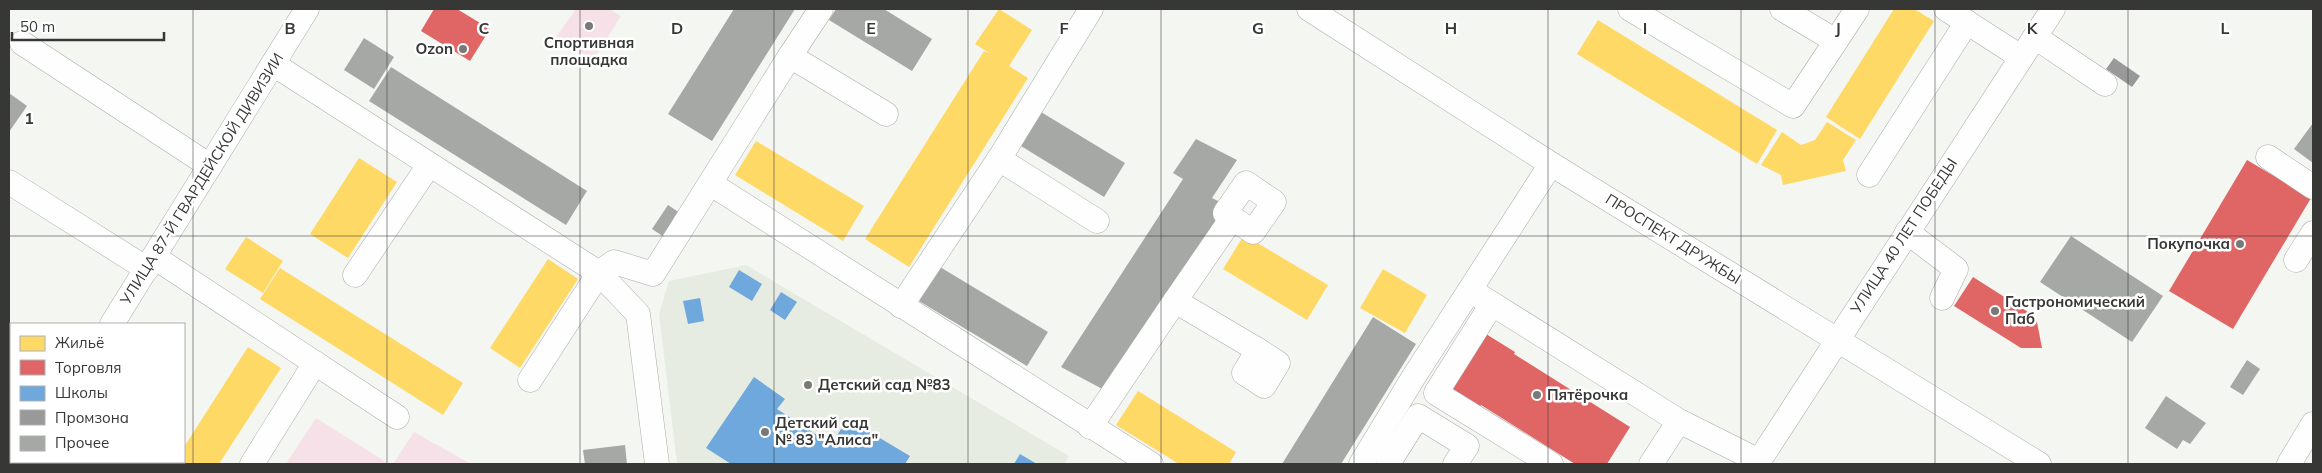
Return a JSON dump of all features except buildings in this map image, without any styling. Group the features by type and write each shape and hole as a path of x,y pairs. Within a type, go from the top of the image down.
{"street":[{"name":"УЛИЦА 87-Й ГВАРДЕЙСКОЙ ДИВИЗИИ","path":"113,323 307,9"},
{"path":"530,380 600,273 614,262 653,274 790,56 822,9"},
{"path":"901,306 999,159 1091,9"},
{"name":"ПРОСПЕКТ ДРУЖБЫ","path":"1310,9 1551,164 2039,464"},
{"path":"1630,9 1793,106 1857,9"},
{"path":"1782,9 1836,40"},
{"path":"1946,9 2021,57"},
{"name":"УЛИЦА 40 ЛЕТ ПОБЕДЫ","path":"1758,463 1836,340 2054,9"},
{"path":"1869,175 1967,22"},
{"path":"2035,37 2106,84"},
{"path":"22,43 210,166"},
{"path":"790,56 886,114"},
{"path":"272,64 600,273 638,314 657,464"},
{"path":"2268,157 2313,187"},
{"path":"999,159 1097,221"},
{"path":"1388,464 1403,418 1413,378 1551,164"},
{"path":"355,275 429,165"},
{"path":"9,182 150,263 315,363 397,417"},
{"path":"711,184 1150,464"},
{"path":"1090,427 1232,218"},
{"path":"1907,232 1956,269 1942,298"},
{"path":"2296,260 2313,233"},
{"path":"1470,290 1679,421 1758,463"},
{"path":"1175,301 1258,350"},
{"path":"1492,304 1436,393 1544,462"},
{"path":"252,464 315,363"},
{"path":"1361,464 1403,418 1418,416 1467,446 1456,464"},
{"path":"1651,464 1679,421"},
{"path":"2289,464 2313,424"}],"shaded area":[{"name":"Спортивная площадка","path":"576,9 609,9 621,16 593,60 556,37"},
{"name":"Детский сад №83","path":"746,265 1069,456 1064,464 677,464 659,314 669,281"},
{"path":"316,418 389,464 286,464"},
{"path":"414,432 471,464 393,464"}],"place":[{"name":"Спортивная площадка","path":"589,26"},
{"name":"Ozon","path":"463,49"},
{"name":"Покупочка","path":"2240,244"},
{"name":"Гастрономический Паб","path":"1995,311"},
{"name":"Детский сад №83","path":"808,385"},
{"name":"Пятёрочка","path":"1537,395"},
{"name":"Детский сад № 83 \"Алиса\"","path":"765,432"}]}
